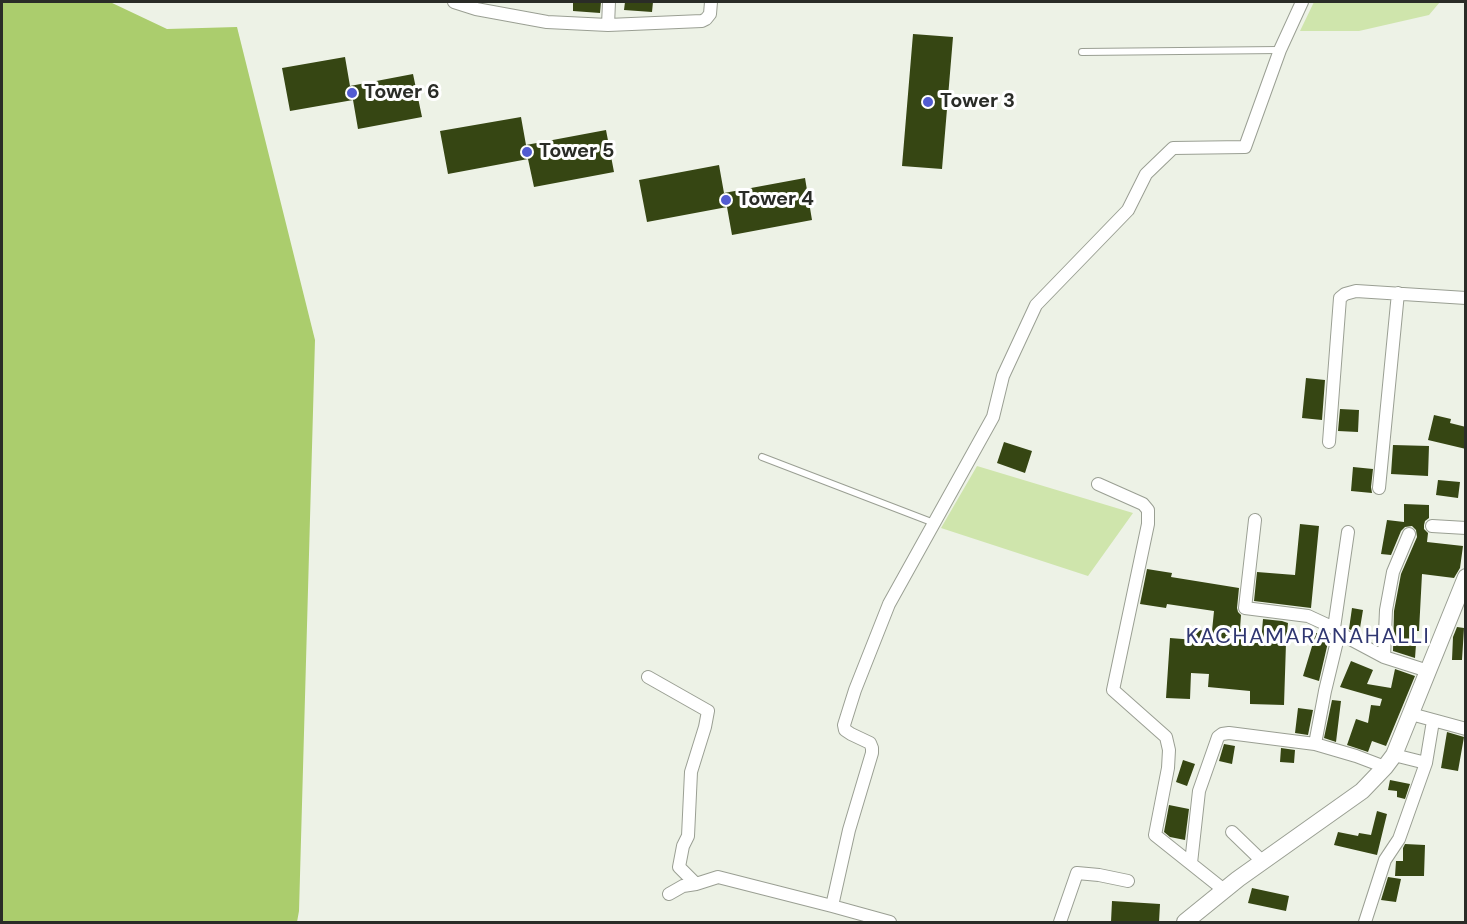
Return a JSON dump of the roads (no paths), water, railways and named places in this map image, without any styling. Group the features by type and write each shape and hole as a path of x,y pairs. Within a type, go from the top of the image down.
{"street":[{"path":"454,2 476,9 547,22 608,25 702,21 710,14 711,2"},
{"path":"608,25 609,2"},
{"path":"832,906 849,830 872,753 870,743 845,730 844,725 855,690 889,604 993,417 1002,376 1035,305 1128,210 1146,174 1173,148 1245,147 1280,50 1302,2"},
{"path":"1329,442 1340,298 1356,291 1466,298"},
{"path":"1379,488 1398,293"},
{"path":"1098,484 1143,504 1148,510 1148,524 1113,690 1166,737 1168,768 1155,835 1224,890"},
{"path":"1255,520 1245,608 1308,616 1384,657 1428,671"},
{"path":"1432,526 1466,528"},
{"path":"1316,744 1336,631 1348,532"},
{"path":"1384,657 1386,610 1393,572 1409,534"},
{"path":"1185,922 1262,861 1362,791 1389,761 1411,714 1466,577"},
{"path":"648,677 708,711 691,772 688,836 683,846 679,867 696,884"},
{"path":"1411,714 1466,729"},
{"path":"1365,922 1384,860 1399,839 1426,763 1433,721"},
{"path":"1191,863 1199,791 1218,737 1222,734 1316,744 1356,756 1426,763"},
{"path":"1232,832 1262,861"},
{"path":"1060,922 1077,873 1128,881"},
{"path":"669,894 683,886 718,877 890,922"}],"lane":[{"path":"1082,52 1280,50"},
{"path":"762,457 934,523"}],"place":[{"name":"Tower 6","path":"352,93"},
{"name":"Tower 3","path":"928,102"},
{"name":"Tower 5","path":"527,152"},
{"name":"Tower 4","path":"726,200"}],"district":[{"name":"KACHAMARANAHALLI","path":"1308,637"}]}
